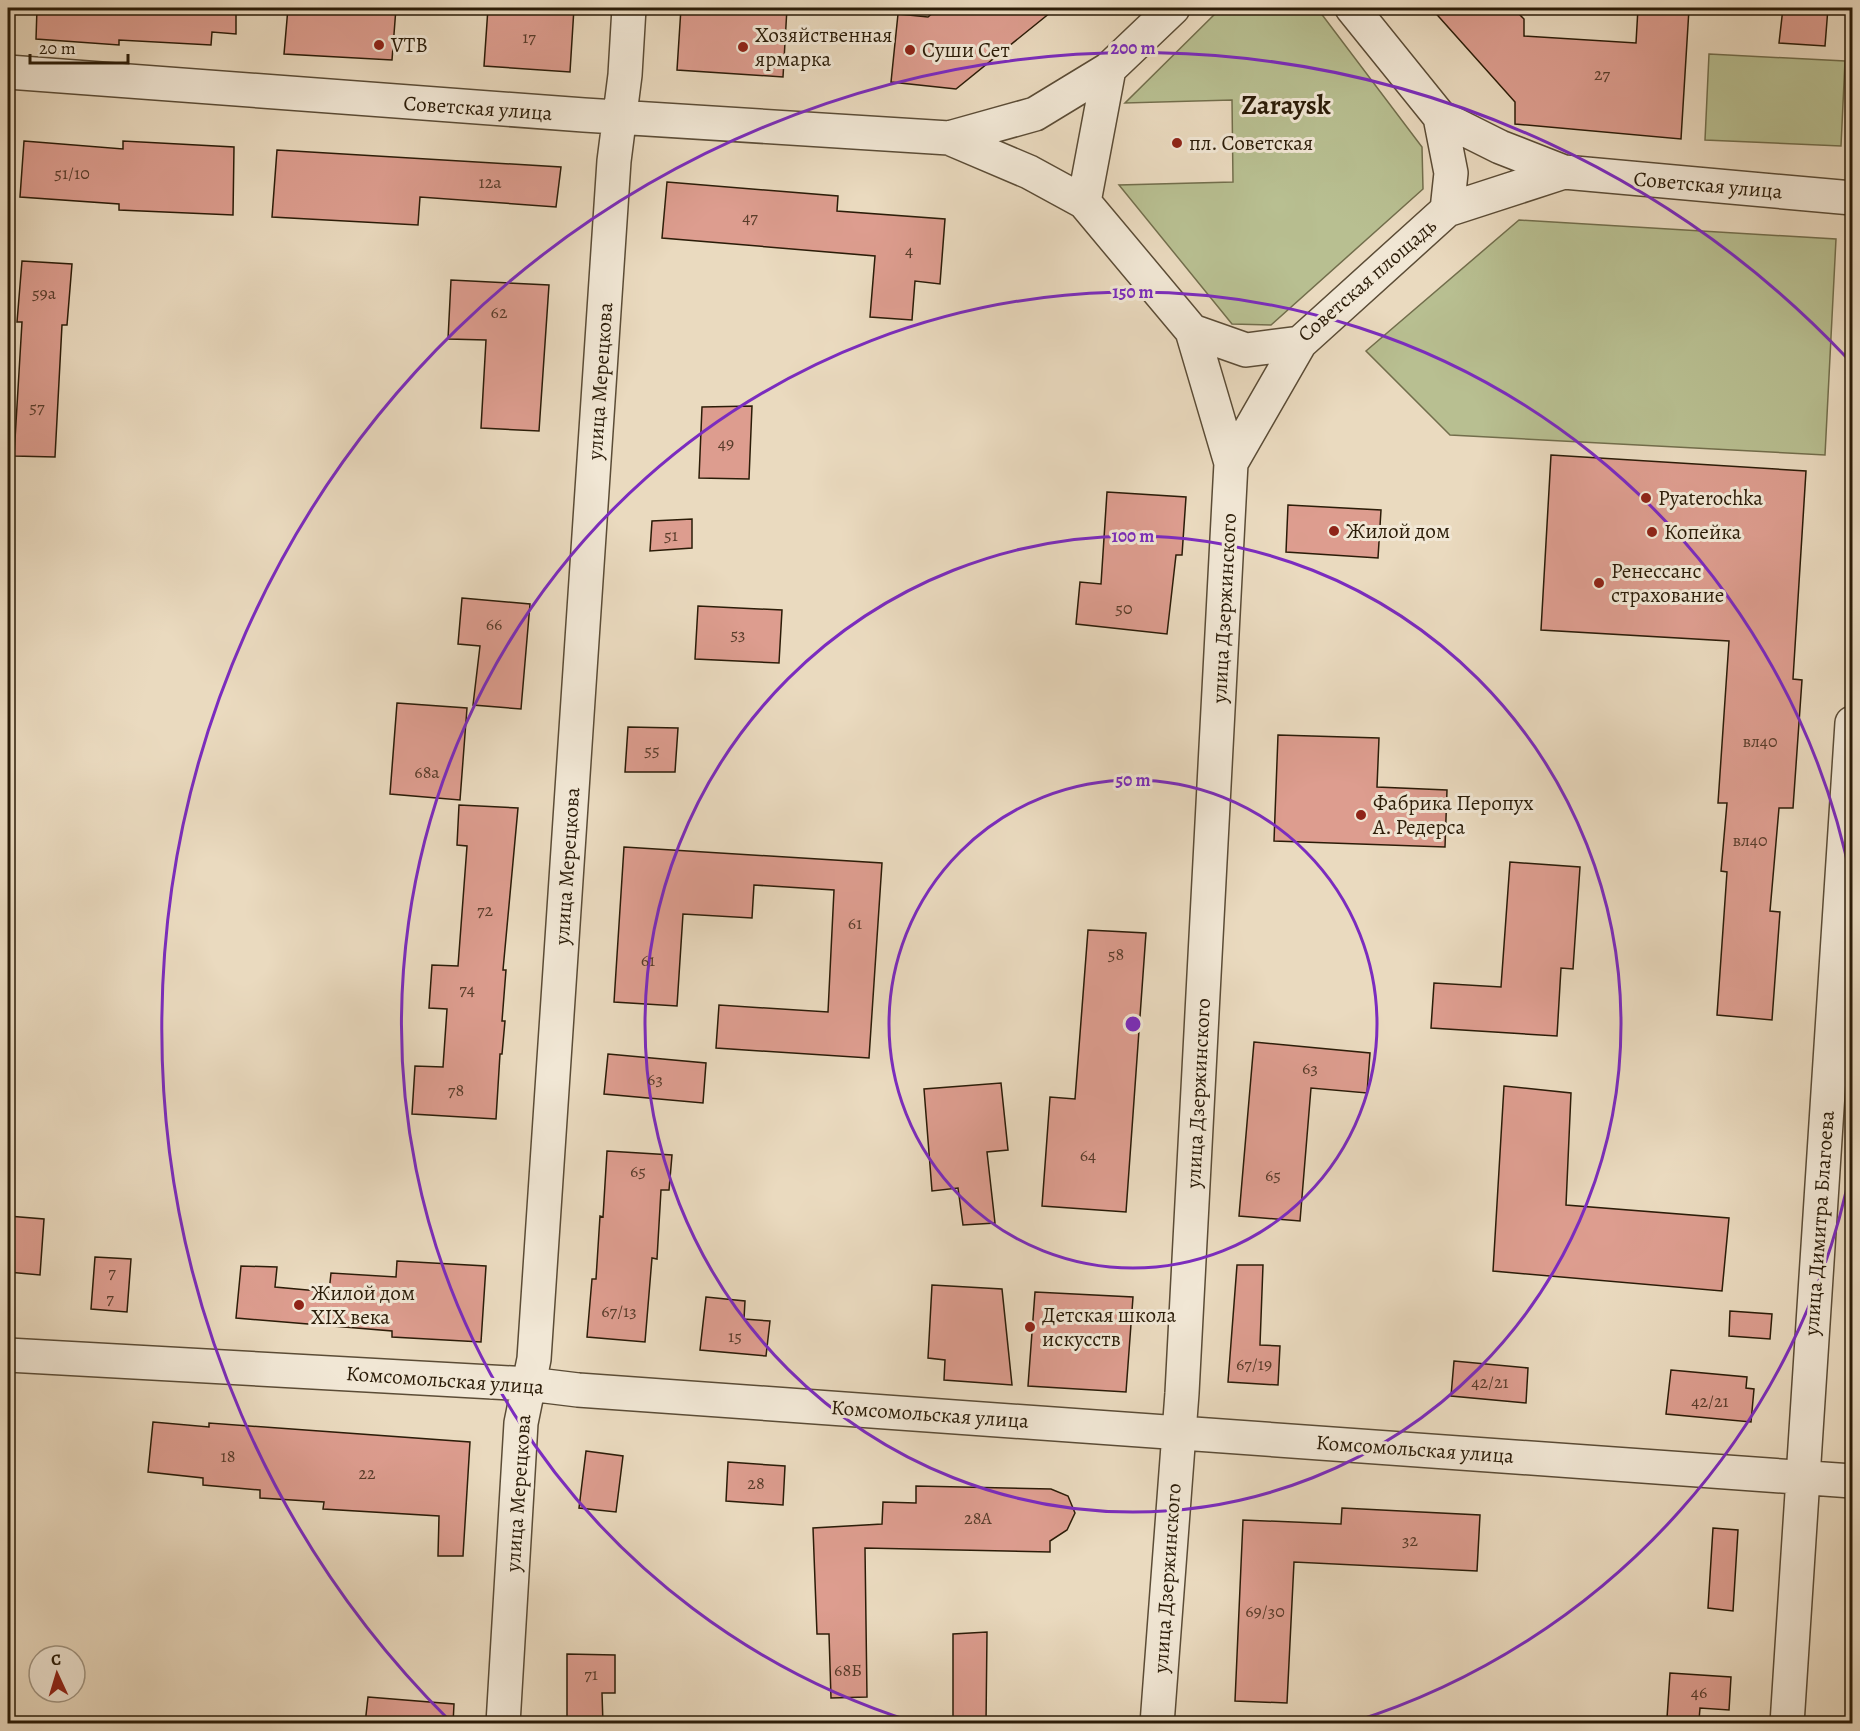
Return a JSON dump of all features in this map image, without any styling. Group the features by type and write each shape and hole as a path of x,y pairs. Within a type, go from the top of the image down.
{"street":[{"name":"улица Мерецкова","path":"503,1724 520,1422 534,1359 614,161 629,8"},
{"path":"1173,8 1109,69 1084,202 1192,331"},
{"name":"Советская площадь","path":"1192,331 1246,350 1300,343 1447,210 1451,173 1440,117 1352,8"},
{"name":"Советская улица","path":"8,72 620,117 949,138 1035,114 1109,69"},
{"name":"Советская улица","path":"1440,117 1500,147 1564,172 1852,198"},
{"name":"Советская улица","path":"949,138 1029,172 1084,202"},
{"name":"Советская улица","path":"1447,210 1564,172"},
{"name":"улица Дзержинского","path":"1157,1724 1182,1393 1231,463 1192,331"},
{"name":"улица Дзержинского","path":"1231,463 1300,343"},
{"name":"улица Димитра Благоева","path":"1787,1724 1852,723"},
{"name":"Комсомольская улица","path":"8,1355 529,1384 1852,1481"}],"green space":[{"path":"1221,8 1317,8 1422,147 1423,189 1271,325 1232,324 1119,185 1233,182 1232,100 1125,103"},
{"path":"1709,54 1845,61 1841,146 1705,140"},
{"path":"1519,220 1836,239 1825,455 1450,435 1366,351"}],"building":[{"path":"37,8 236,8 236,34 212,32 211,45 119,40 119,45 36,39"},
{"path":"288,8 396,8 392,60 284,54"},
{"path":"488,8 574,8 570,72 484,66"},
{"path":"681,8 787,8 783,77 677,70"},
{"path":"939,8 1056,8 956,89 891,82 898,14 928,17"},
{"path":"1431,8 1513,8 1524,19 1524,36 1636,43 1638,8 1689,9 1681,139 1515,124 1515,102"},
{"path":"1783,8 1828,8 1825,46 1779,43"},
{"path":"24,141 123,149 123,141 234,147 233,215 119,210 119,204 20,197"},
{"path":"277,150 561,167 556,207 420,197 418,225 272,217"},
{"path":"667,182 838,196 837,211 945,219 940,284 915,281 912,320 870,317 875,256 662,238"},
{"path":"22,261 72,264 67,325 62,325 55,457 14,456 22,322 17,322"},
{"path":"451,280 549,285 539,431 481,428 486,340 448,339"},
{"path":"752,406 749,479 699,478 702,407"},
{"path":"1551,455 1806,471 1793,679 1802,680 1793,808 1779,808 1770,911 1780,912 1772,1020 1717,1015 1727,872 1721,871 1727,803 1718,803 1729,641 1541,630"},
{"path":"1107,492 1186,497 1182,555 1176,555 1167,634 1076,624 1080,582 1101,584"},
{"name":"Жилой дом","path":"1288,505 1381,510 1378,558 1286,552"},
{"path":"692,519 692,548 650,551 652,521"},
{"path":"462,598 530,604 521,709 473,705 480,646 458,644"},
{"path":"698,606 782,610 779,663 695,659"},
{"path":"397,703 467,708 460,800 390,794"},
{"path":"628,727 678,728 675,772 625,772"},
{"name":"Фабрика Перопух А. Редерса","path":"1278,735 1379,738 1377,787 1447,790 1445,847 1274,841"},
{"path":"459,805 518,808 503,970 506,970 502,1021 505,1021 502,1054 500,1054 496,1119 412,1114 415,1066 443,1067 447,1009 429,1008 432,965 458,966 467,846 457,845"},
{"path":"624,847 882,863 869,1058 716,1048 719,1005 828,1012 834,890 754,885 752,918 683,914 677,1006 614,1002"},
{"path":"1510,862 1580,867 1573,969 1561,968 1557,1036 1431,1028 1434,983 1501,987"},
{"path":"1088,930 1146,933 1126,1212 1042,1206 1050,1097 1075,1099"},
{"path":"1254,1042 1370,1053 1367,1093 1311,1088 1300,1221 1239,1216"},
{"path":"608,1054 706,1063 703,1103 604,1094"},
{"path":"1001,1083 1008,1150 987,1152 995,1223 963,1225 958,1188 932,1191 924,1089"},
{"path":"1504,1086 1571,1093 1566,1205 1729,1218 1722,1291 1493,1271"},
{"path":"607,1151 672,1155 669,1190 661,1190 657,1259 652,1258 645,1342 587,1337 592,1279 596,1279 600,1216 603,1217"},
{"path":"8,1216 44,1219 40,1275 8,1272"},
{"path":"95,1257 131,1259 127,1312 91,1309"},
{"path":"397,1261 486,1266 481,1342 392,1337 392,1331 236,1318 241,1266 277,1267 275,1287 329,1292 331,1273 396,1277"},
{"path":"1237,1265 1263,1265 1260,1345 1280,1346 1278,1385 1228,1382"},
{"path":"932,1285 1002,1289 1012,1385 944,1380 945,1360 928,1358"},
{"path":"1035,1292 1133,1297 1126,1392 1028,1386"},
{"path":"706,1297 745,1301 744,1319 770,1321 766,1356 700,1350"},
{"path":"1730,1311 1772,1314 1770,1339 1729,1336"},
{"path":"1454,1361 1528,1368 1526,1403 1451,1396"},
{"path":"1671,1370 1747,1377 1746,1388 1754,1389 1751,1422 1666,1414"},
{"path":"153,1422 209,1427 209,1423 470,1442 463,1556 438,1556 439,1516 323,1509 324,1502 260,1498 260,1490 203,1485 203,1478 148,1472"},
{"path":"586,1451 623,1456 616,1512 579,1508"},
{"path":"728,1462 785,1466 783,1505 726,1501"},
{"path":"916,1486 1051,1489 1068,1496 1075,1513 1067,1530 1050,1541 1050,1552 865,1548 867,1697 831,1698 829,1634 817,1634 813,1528 882,1524 883,1502 916,1503"},
{"path":"1342,1508 1480,1515 1477,1571 1294,1562 1287,1703 1235,1701 1243,1520 1341,1524"},
{"path":"1713,1528 1738,1530 1733,1611 1708,1608"},
{"path":"987,1632 986,1724 953,1724 953,1634"},
{"path":"567,1654 615,1655 615,1693 602,1693 603,1724 567,1724"},
{"path":"1670,1673 1731,1677 1729,1710 1700,1708 1699,1720 1667,1718"},
{"path":"368,1697 454,1704 453,1724 365,1724"}],"place":[{"name":"VTB","path":"379,45"},
{"name":"Хозяйственная ярмарка","path":"743,47"},
{"name":"Суши Сет","path":"910,50"},
{"name":"пл. Советская","path":"1177,143"},
{"name":"Pyaterochka","path":"1646,498"},
{"name":"Жилой дом","path":"1334,531"},
{"name":"Копейка","path":"1652,532"},
{"name":"Ренессанс страхование","path":"1599,583"},
{"name":"Фабрика Перопух А. Редерса","path":"1361,815"},
{"name":"Жилой дом XIX века","path":"299,1305"},
{"name":"Детская школа искусств","path":"1030,1327"}],"district":[{"name":"Zaraysk","path":"1286,105"}]}
